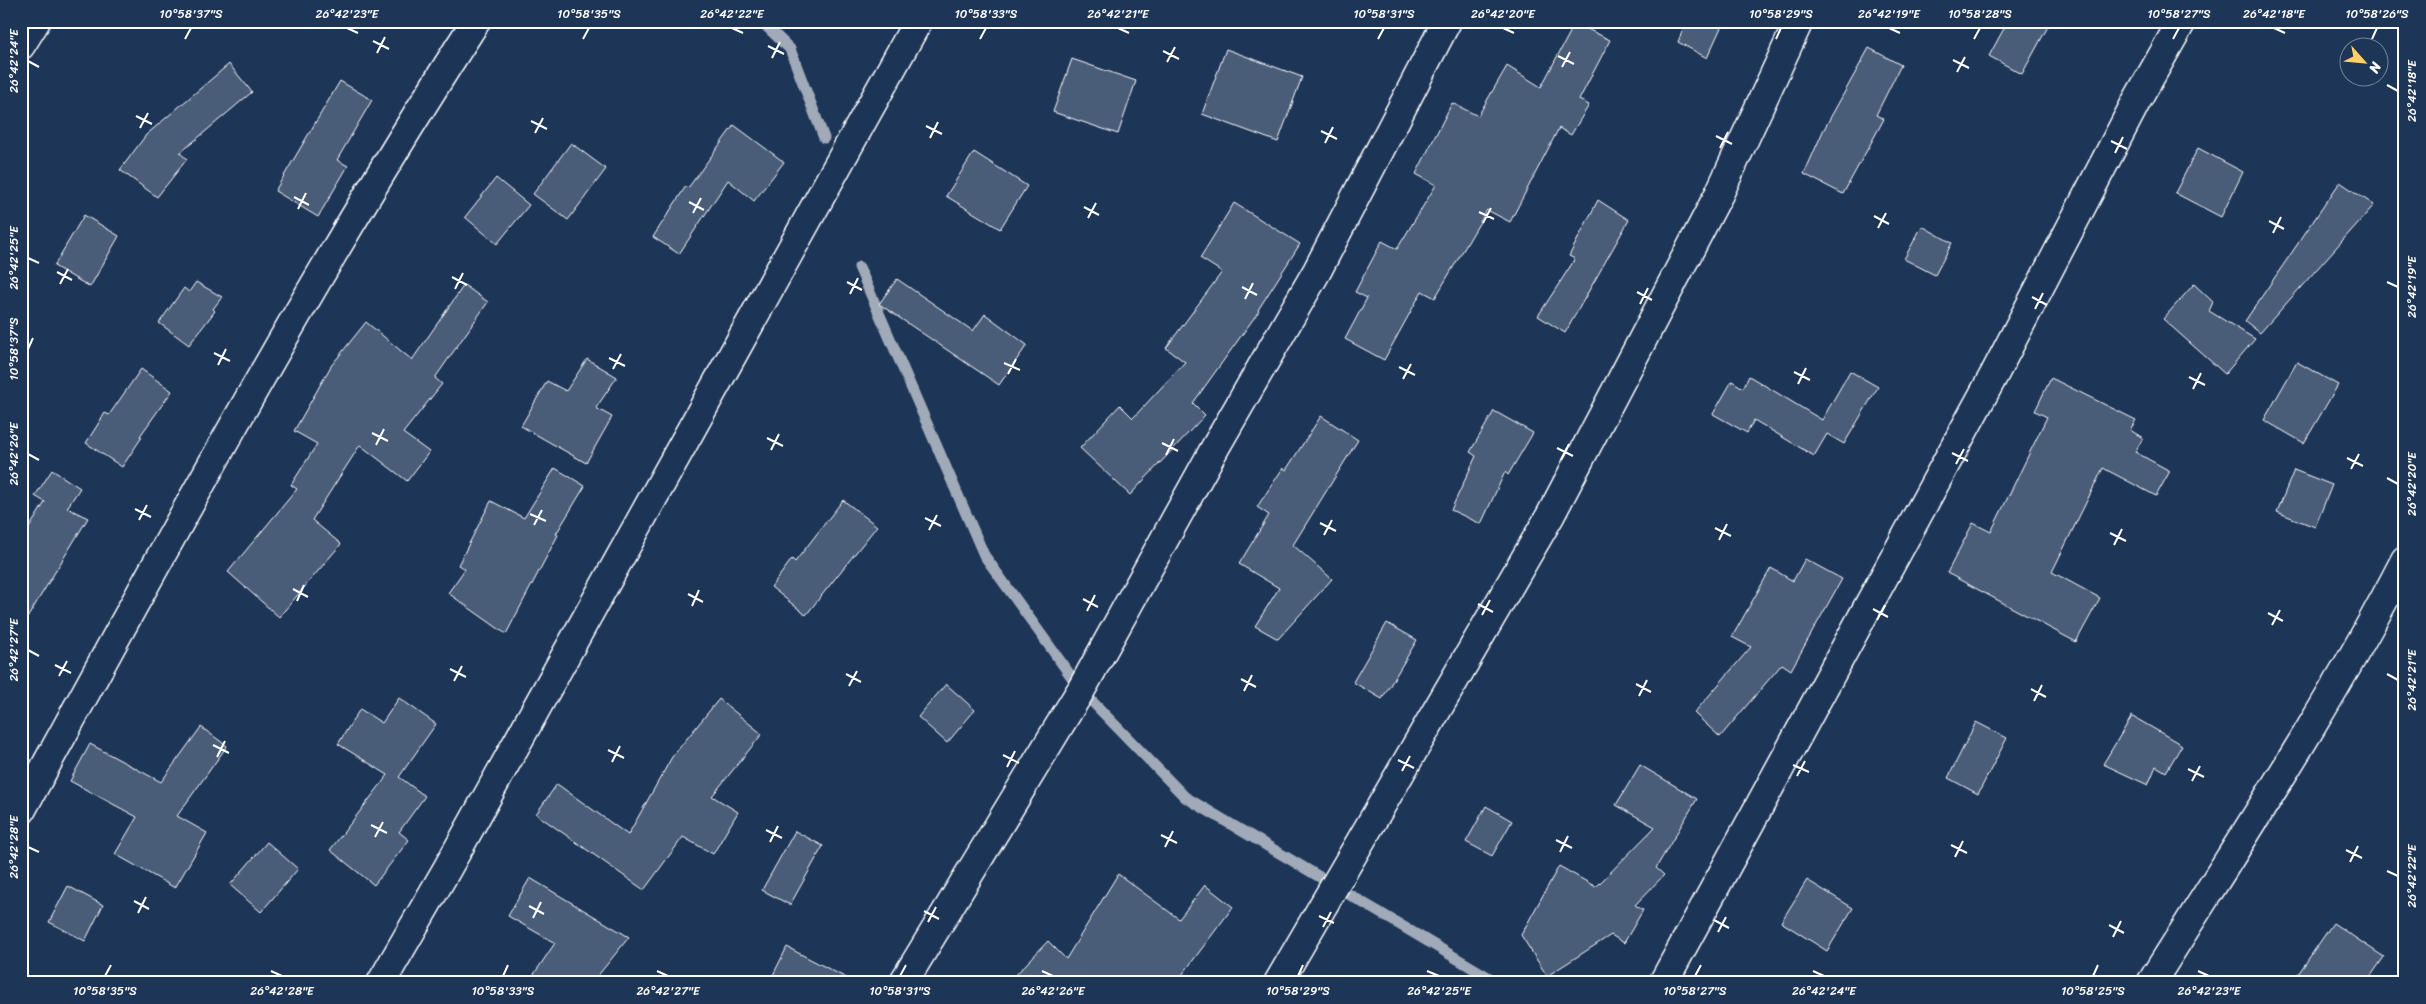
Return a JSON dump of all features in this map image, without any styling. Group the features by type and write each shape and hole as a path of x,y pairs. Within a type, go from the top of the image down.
{"street":[{"path":"21,45 36,21"},
{"path":"21,811 283,338 361,204 476,21"},
{"path":"381,983 456,852 918,21"},
{"path":"903,983 1081,690 1216,446 1317,271 1448,21"},
{"path":"1278,983 1550,516 1720,194 1799,21"},
{"path":"1663,983 1995,373 2136,102 2182,21"},
{"path":"2151,983 2241,840 2370,625 2405,560"}],"building":[{"path":"1686,21 1724,21 1707,58 1678,42"},
{"path":"2008,21 2051,21 2022,74 1989,56"},
{"path":"1575,23 1610,40 1579,100 1589,105 1571,135 1559,128 1510,222 1487,210 1435,298 1422,291 1384,360 1345,339 1367,298 1355,292 1382,241 1397,249 1436,185 1416,174 1452,103 1478,116 1507,66 1541,87"},
{"path":"1869,48 1901,65 1876,115 1884,119 1843,194 1804,174 1823,131"},
{"path":"1226,49 1302,77 1278,142 1202,114"},
{"path":"1072,59 1136,81 1118,134 1053,112"},
{"path":"229,64 252,92 180,153 187,159 157,197 120,170 146,135"},
{"path":"340,81 372,100 337,160 348,166 318,217 275,191"},
{"path":"734,125 784,162 754,201 728,180 679,254 653,237 686,186 688,188"},
{"path":"571,143 606,169 568,220 533,194"},
{"path":"2198,148 2243,172 2221,217 2175,193"},
{"path":"974,152 1027,186 1000,229 946,196"},
{"path":"496,178 529,205 497,244 465,217"},
{"path":"2340,182 2374,205 2260,333 2245,321"},
{"path":"1598,200 1629,220 1565,333 1538,316 1575,259 1569,256"},
{"path":"1234,203 1300,244 1259,311 1193,403 1205,415 1130,495 1080,448 1120,405 1133,418 1185,362 1166,348 1222,272 1200,258"},
{"path":"84,215 119,236 90,287 54,266"},
{"path":"1922,226 1952,243 1935,275 1904,259"},
{"path":"897,279 973,331 985,314 1027,345 999,385 879,304"},
{"path":"196,282 222,297 213,309 215,311 189,345 159,323 184,288 189,292"},
{"path":"2194,284 2213,302 2209,311 2255,339 2225,374 2163,319"},
{"path":"464,285 488,302 435,378 442,384 403,433 429,452 407,481 360,445 312,520 341,544 279,617 228,572 297,489 291,485 317,444 294,431 331,366 366,322 412,360"},
{"path":"587,359 617,377 596,408 612,417 586,463 521,426 547,381 566,391"},
{"path":"2297,362 2338,385 2304,443 2264,420"},
{"path":"141,369 172,391 140,436 142,437 122,467 86,443 105,413 109,415"},
{"path":"1850,371 1878,387 1844,444 1827,434 1814,456 1754,420 1747,433 1713,414 1732,381 1743,388 1749,376 1822,420"},
{"path":"2051,378 2136,420 2130,430 2143,438 2135,452 2170,471 2156,496 2103,468 2052,572 2100,598 2076,642 1947,573 1973,523 1991,532 2047,417 2035,411"},
{"path":"1494,411 1533,433 1508,475 1505,472 1481,524 1451,510 1476,456 1470,452"},
{"path":"1321,416 1358,440 1293,545 1332,579 1278,639 1255,626 1279,588 1239,564 1269,515 1257,507 1283,468 1286,470"},
{"path":"555,468 585,486 556,534 558,535 506,634 448,593 465,569 458,565 491,501 524,518"},
{"path":"52,470 80,488 67,508 88,518 21,628 21,541 45,502 35,496"},
{"path":"2294,470 2332,485 2315,527 2277,512"},
{"path":"843,500 877,526 806,615 771,587 792,559 795,562"},
{"path":"1805,559 1842,579 1791,670 1782,664 1720,737 1694,713 1751,647 1732,637 1771,568 1793,581"},
{"path":"1387,623 1417,640 1382,699 1353,682"},
{"path":"946,684 975,710 947,743 918,717"},
{"path":"399,698 436,724 399,777 425,796 399,832 409,840 374,885 330,850 388,775 338,744 360,709 382,723"},
{"path":"719,699 762,734 712,796 738,812 713,854 683,837 644,890 536,814 557,784 628,835 672,757"},
{"path":"2132,716 2182,745 2166,772 2156,766 2148,785 2103,764"},
{"path":"1976,722 2007,738 1978,794 1948,778"},
{"path":"201,727 227,746 177,816 207,833 175,888 115,854 137,817 70,781 90,744 161,782"},
{"path":"1640,765 1697,799 1656,868 1664,875 1635,905 1643,910 1624,943 1611,935 1547,976 1521,935 1559,866 1596,887 1655,827 1616,805"},
{"path":"1486,806 1512,821 1492,856 1466,842"},
{"path":"795,831 823,846 790,905 762,890"},
{"path":"267,842 298,869 261,912 230,885"},
{"path":"1118,874 1179,919 1205,885 1233,907 1176,983 1008,983 1048,941 1066,959"},
{"path":"530,878 629,937 592,983 528,983 555,943 508,916"},
{"path":"1807,880 1853,908 1827,951 1781,922"},
{"path":"68,886 103,905 85,941 49,922"},
{"path":"2333,923 2384,957 2366,983 2292,983"},
{"path":"787,947 856,983 769,983"}],"waterway":[{"path":"761,21 790,49 824,138"},
{"path":"859,267 984,555 1081,690 1185,797 1498,983"}]}
